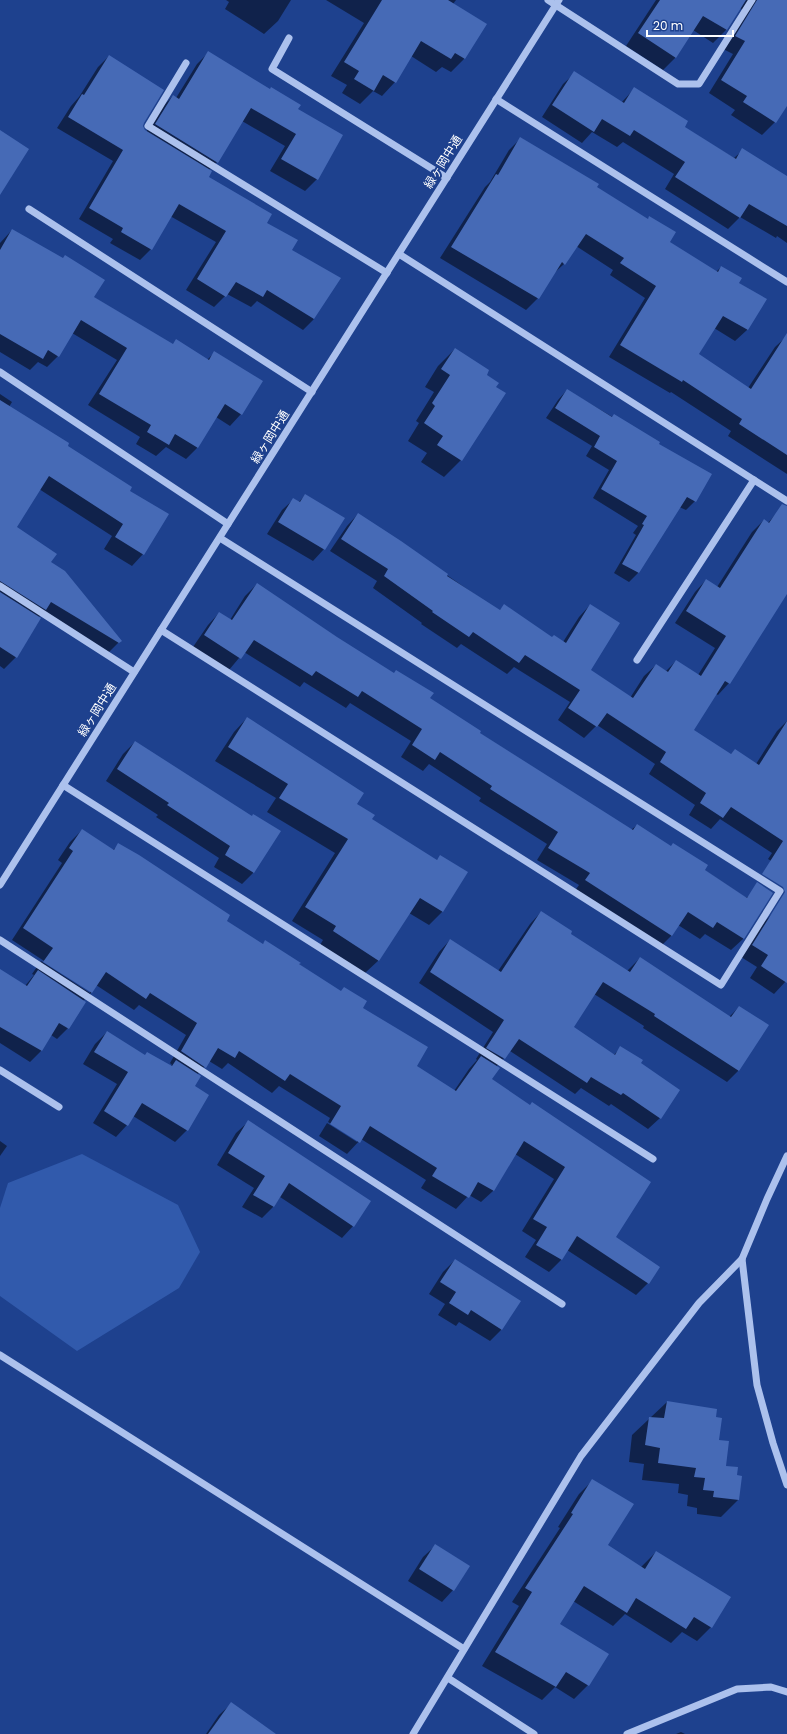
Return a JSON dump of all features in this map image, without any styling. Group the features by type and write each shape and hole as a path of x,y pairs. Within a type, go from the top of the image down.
{"street":[{"path":"548,0 557,2 678,84 699,84 752,0"},
{"name":"緑ヶ岡中通","path":"0,884 220,538 557,2"},
{"path":"289,38 272,69 447,178"},
{"path":"186,63 148,126 387,273"},
{"path":"496,99 787,282"},
{"path":"29,209 312,392"},
{"path":"399,254 787,501"},
{"path":"0,372 228,524"},
{"path":"637,660 754,480"},
{"path":"161,630 721,985 780,891 220,538"},
{"path":"0,586 134,672"},
{"path":"63,785 652,1159"},
{"path":"0,940 562,1304"},
{"path":"0,1070 59,1107"},
{"path":"413,1734 581,1456 699,1303 742,1259 787,1156"},
{"path":"742,1259 757,1384 773,1443 787,1485"},
{"path":"0,1355 464,1649"},
{"path":"448,1678 534,1734"},
{"path":"627,1734 738,1689 771,1687 787,1692"}],"shaded area":[{"path":"82,1154 178,1205 200,1252 179,1288 77,1351 0,1296 0,1208 8,1183"}],"building":[{"path":"382,0 448,0 487,24 465,59 455,53 451,59 421,41 396,83 383,75 374,91 354,79 359,71 344,62"},
{"path":"660,0 746,0 727,30 703,16 676,58 638,33"},
{"path":"757,0 787,0 787,106 776,123 743,102 747,96 721,80 745,41 735,36"},
{"path":"208,51 270,89 271,87 301,105 298,109 343,135 318,180 281,159 296,134 251,108 218,163 155,124 173,95 179,99"},
{"path":"109,55 164,90 144,123 143,126 145,130 212,171 209,177 272,214 267,223 298,240 292,250 341,278 314,319 267,290 263,297 236,282 226,297 197,279 226,231 179,204 152,250 121,232 123,228 89,208 123,150 68,117 82,94 84,95"},
{"path":"574,71 624,103 634,87 688,121 685,127 736,159 742,148 787,176 787,226 749,204 740,218 675,177 685,162 634,130 630,136 602,119 594,132 552,105"},
{"path":"0,130 29,149 0,195"},
{"path":"520,137 599,184 597,187 648,219 649,216 676,232 670,242 718,272 721,266 742,278 739,283 767,299 748,330 723,316 699,354 751,389 787,333 787,455 739,424 742,419 683,380 682,382 620,345 656,286 620,263 624,258 586,234 565,265 562,262 539,299 451,247 496,174 498,175"},
{"path":"12,229 63,258 65,255 105,280 94,297 173,344 176,339 209,360 214,351 263,381 242,415 225,404 198,448 175,434 169,445 147,432 151,425 99,394 127,348 81,320 59,357 48,350 43,359 0,334 0,250"},
{"path":"455,348 489,370 487,375 499,383 496,387 506,393 462,461 437,445 443,436 424,423 435,406 432,403 450,375 441,369"},
{"path":"567,389 612,417 614,414 660,442 659,444 712,474 696,502 687,497 639,573 622,564 644,525 642,524 647,516 601,489 617,461 594,447 600,436 555,408"},
{"path":"0,400 69,443 68,446 132,487 130,491 169,514 144,555 115,537 123,524 49,476 17,527 57,554 51,562 65,571 122,641 119,643 51,602 46,610 0,581"},
{"path":"305,494 345,518 325,550 278,522 293,498 300,502"},
{"path":"782,504 787,506 787,594 730,684 725,681 694,730 731,754 735,749 759,765 787,721 787,983 761,966 768,955 752,945 785,892 783,887 762,874 783,841 731,807 723,818 700,803 706,793 660,762 666,752 607,713 597,727 568,708 580,690 525,655 519,663 473,632 469,637 432,612 433,611 384,576 388,569 341,539 358,513 448,574 447,576 500,610 504,604 552,637 554,635 566,643 590,604 620,623 591,670 633,698 656,664 668,672 676,660 701,676 726,636 686,611 706,579 720,588 764,519 769,523"},
{"path":"257,583 337,637 394,673 396,670 434,693 430,698 481,731 480,733 633,830 637,824 671,846 673,843 708,865 705,870 747,898 757,882 773,893 744,939 717,922 713,928 688,912 672,936 585,880 590,873 548,848 558,832 490,789 492,786 440,752 435,760 412,745 422,729 362,691 358,697 316,671 312,676 254,640 241,659 204,635 219,612 232,620"},
{"path":"0,592 41,618 17,658 0,647"},
{"path":"247,717 364,793 357,804 375,815 372,819 437,860 440,855 468,872 443,912 420,898 379,961 333,931 336,926 305,907 348,839 279,798 288,784 228,747"},
{"path":"135,741 252,816 253,814 281,831 254,873 225,855 230,846 167,805 169,803 117,769"},
{"path":"82,829 114,850 118,843 139,855 230,915 227,921 263,944 265,940 341,991 344,987 367,1001 363,1008 428,1047 417,1066 456,1091 481,1056 500,1068 492,1079 530,1105 532,1102 651,1182 616,1237 660,1267 649,1284 577,1236 562,1260 536,1245 547,1227 533,1219 565,1167 524,1141 494,1191 478,1182 469,1198 432,1176 437,1168 370,1126 360,1143 330,1124 341,1106 290,1074 285,1081 239,1051 235,1058 218,1048 206,1068 181,1051 197,1023 150,993 146,999 106,972 92,993 43,962 53,948 23,928 73,851 69,848"},
{"path":"541,911 572,931 571,934 630,972 640,957 731,1017 739,1006 769,1025 739,1071 654,1016 655,1014 603,982 574,1027 615,1055 620,1046 643,1060 641,1063 680,1090 661,1119 623,1093 621,1095 591,1077 587,1083 519,1039 505,1059 486,1048 504,1020 430,972 450,939 501,972"},
{"path":"0,969 27,986 38,970 86,1002 69,1029 59,1023 42,1051 0,1027"},
{"path":"107,1031 145,1055 147,1052 172,1066 176,1060 201,1076 195,1086 209,1095 188,1131 142,1103 128,1126 104,1111 128,1072 94,1052"},
{"path":"248,1120 371,1201 354,1227 289,1183 274,1207 253,1195 265,1176 228,1153"},
{"path":"455,1259 521,1301 502,1330 471,1310 468,1315 449,1303 456,1292 440,1282"},
{"path":"667,1401 717,1409 716,1417 722,1418 719,1440 729,1441 726,1466 738,1467 737,1475 742,1476 739,1500 713,1497 714,1491 703,1490 705,1478 694,1477 696,1468 658,1463 660,1448 645,1445 649,1417 664,1418"},
{"path":"592,1479 634,1504 608,1545 645,1569 656,1551 731,1597 712,1628 694,1617 686,1629 636,1598 627,1613 584,1586 560,1624 609,1654 589,1686 566,1672 556,1687 495,1652 532,1592 525,1588 573,1514 571,1513"},
{"path":"435,1544 470,1566 454,1591 419,1569"},
{"path":"231,1702 276,1734 208,1734"}]}
